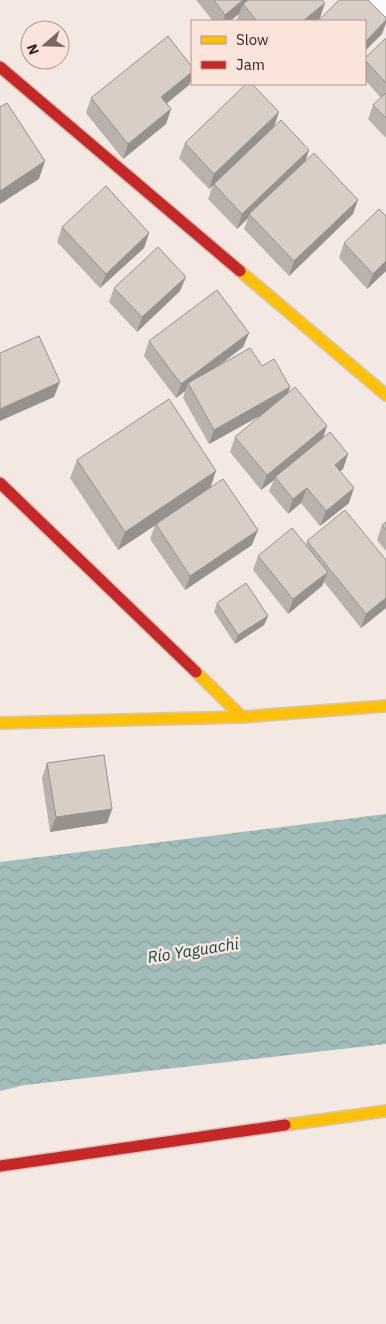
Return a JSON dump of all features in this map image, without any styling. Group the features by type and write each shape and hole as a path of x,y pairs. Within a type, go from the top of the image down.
{"street":[{"path":"0,67 386,395"},
{"path":"0,483 242,717"},
{"path":"0,723 242,717 386,706"},
{"path":"0,1166 386,1112"}],"water":[{"name":"Río Yaguachi","path":"386,814 386,1044 25,1085 0,1091 0,862"}],"building":[{"path":"214,0 243,0 225,15"},
{"path":"248,0 322,0 325,3 304,20 256,20 243,4"},
{"path":"339,0 368,0 386,18 366,41 366,20 319,20"},
{"path":"168,36 191,66 191,73 161,97 171,109 128,144 91,98"},
{"path":"386,38 386,83 366,61 366,57"},
{"path":"245,85 253,85 279,112 214,174 185,143"},
{"path":"386,93 386,118 373,105"},
{"path":"7,103 45,161 0,191 0,107"},
{"path":"281,120 309,150 242,214 214,184"},
{"path":"314,153 358,200 294,261 249,214"},
{"path":"106,186 149,233 106,274 62,227"},
{"path":"379,209 386,216 386,261 373,274 344,243"},
{"path":"158,247 186,277 142,317 114,288"},
{"path":"217,290 249,333 181,384 149,341"},
{"path":"39,336 60,382 0,409 0,353"},
{"path":"250,348 262,366 274,359 290,387 214,430 188,383"},
{"path":"295,387 327,426 267,475 235,437"},
{"path":"169,399 216,471 125,532 77,460"},
{"path":"330,432 348,454 335,465 354,488 326,511 307,488 293,499 275,477"},
{"path":"223,479 258,530 190,576 156,524"},
{"path":"345,510 386,560 386,598 366,614 307,541"},
{"path":"386,522 386,530 382,525"},
{"path":"292,528 328,572 293,599 258,556"},
{"path":"246,583 268,616 238,635 217,603"},
{"path":"104,755 112,809 56,817 47,763"}],"traffic: slow":[{"path":"240,271 386,395"},
{"path":"196,672 242,717"},
{"path":"0,723 242,717 386,706"},
{"path":"285,1125 386,1111"}],"traffic: jam":[{"path":"0,67 240,271"},
{"path":"0,483 196,672"},
{"path":"0,1166 285,1125"}]}
